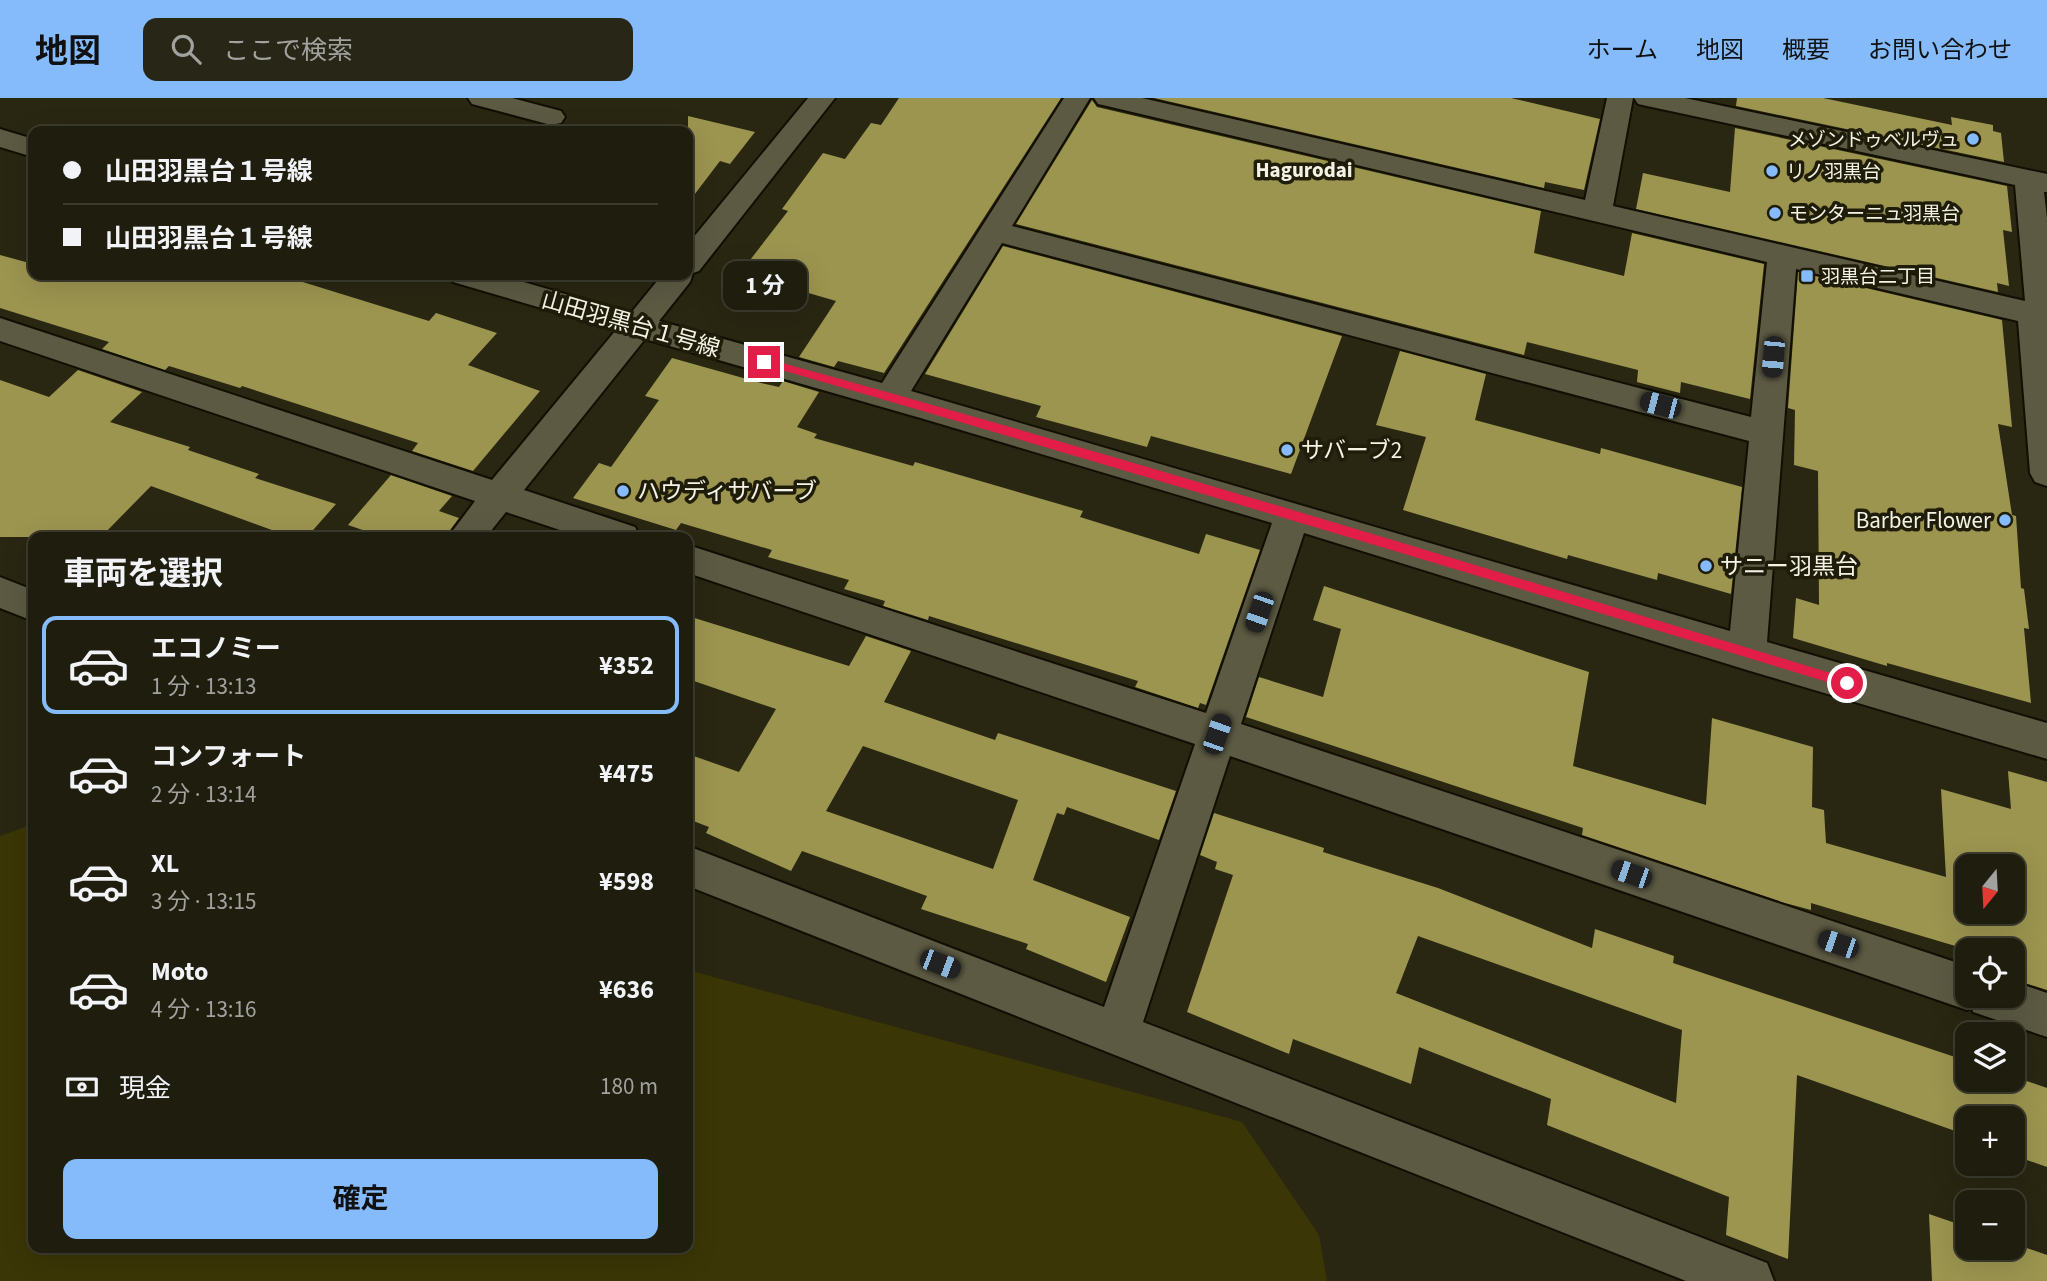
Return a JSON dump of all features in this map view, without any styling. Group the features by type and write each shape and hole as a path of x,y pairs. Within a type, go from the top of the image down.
{"street":[{"path":"481,98 552,115"},
{"path":"693,258 822,98"},
{"path":"891,396 1077,98"},
{"path":"1107,98 2040,316"},
{"path":"1218,123 1231,98"},
{"path":"1597,214 1620,98"},
{"path":"1647,98 2038,181 2040,316 2047,473"},
{"path":"0,138 28,146"},
{"path":"994,232 1766,433"},
{"path":"1747,654 1782,256"},
{"name":"山田羽黒台１号線","path":"481,280 637,327 891,396 1747,654 2047,740"},
{"path":"470,532 675,280"},
{"path":"0,329 607,532"},
{"path":"1117,1033 1292,515"},
{"path":"693,561 1217,734 1955,984"},
{"path":"0,592 28,604"},
{"path":"693,868 1749,1281"},
{"path":"2024,1008 2047,1016"}],"shaded area":[{"path":"28,826 28,1253 693,1253 693,971 1242,1122 1319,1235 1327,1281 0,1281 0,836"}],"building":[{"path":"899,98 1061,98 884,373 838,361 834,367 799,357 836,301 740,273 788,211 782,209 823,153 845,159 871,123 881,125"},
{"path":"1154,98 1511,98 1600,119 1584,190 1545,182 1544,188"},
{"path":"1737,98 1823,98 1952,125 1951,117 1993,125 1993,131 2001,133 2004,162 1736,106"},
{"path":"1092,100 1097,107 1541,211 1534,253 1624,276 1632,233 1764,264 1750,399 1681,382 1680,393 1637,382 1638,370 1527,342 1524,355 1016,224"},
{"path":"688,116 755,132 730,164 720,161 693,196 693,126 688,126"},
{"path":"1735,128 2007,186 2012,232 2003,230 2009,286 1997,283 1998,292 1636,209 1643,173 1730,192"},
{"path":"1003,246 1342,336 1291,474 1151,436 1147,447 1036,417 1041,406 925,374"},
{"path":"0,255 28,263 28,280 296,280 429,321 436,313 497,333 468,365 540,391 473,471 412,451 418,443 242,386 240,388 169,366 165,370 102,349 109,342 0,308"},
{"path":"1798,272 2002,320 2012,427 1998,424 2012,515 2016,516 2021,588 2024,589 2029,629 2024,628 2031,703 1887,663 1887,666 1793,638 1796,598 1819,605 1818,471 1794,465 1795,410 1788,408"},
{"path":"1400,351 1486,374 1475,420 1600,454 1601,448 1742,487 1731,594 1658,573 1657,580 1568,555 1567,559 1403,510 1426,437 1376,425"},
{"path":"672,358 761,383 779,387 783,381 819,392 797,427 817,434 814,438 913,466 915,462 1083,511 1080,517 1199,554 1206,534 1260,550 1206,705 1200,703 1198,708 1135,687 1138,681 929,616 928,620 883,606 885,601 844,589 849,580 768,557 772,550 681,523 676,530 573,498 599,463 611,467 659,400 645,396"},
{"path":"78,370 142,392 110,422 190,447 188,450 259,474 255,478 336,504 311,532 277,532 151,486 106,532 28,532 28,537 0,537 0,380 49,397"},
{"path":"391,475 452,496 439,511 459,518 449,532 368,532 348,525"},
{"path":"1324,586 1589,672 1573,766 1706,805 1712,718 1813,747 1812,807 1824,810 1826,843 1946,877 1941,789 2011,809 2008,771 2047,782 2047,990 2025,983 2025,938 1955,938 1955,946 1811,903 1811,910 1785,903 1582,835 1583,828 1246,717 1259,677 1323,697 1341,629 1313,620"},
{"path":"693,618 849,666 866,636 911,651 884,702 995,740 998,733 1176,791 1159,840 1067,807 1064,815 1057,813 1033,880 1130,917 1106,982 1026,949 1028,944 921,909 927,896 802,851 791,871 706,833 709,827 693,821 693,756 739,772 776,709 693,681","holes":["863,746 1018,800 993,869 826,811"]},
{"path":"1214,813 1324,848 1323,852 1438,888 1592,948 1595,929 1674,956 1673,963 1955,1057 1955,1092 2025,1092 2025,1080 2047,1088 2047,1167 2025,1159 2025,1106 1955,1106 1955,1131 1797,1075 1788,1259 1726,1235 1729,1197 1547,1125 1551,1099 1419,1047 1411,1084 1293,1039 1289,1054 1187,1012 1233,875 1215,869 1217,862 1200,855","holes":["1418,936 1682,1030 1676,1103 1396,993"]},
{"path":"1929,1214 1955,1223 1955,1260 2025,1260 2025,1247 2047,1255 2047,1281 1932,1281"}],"place":[{"name":"メゾンドゥベルヴュ","path":"1973,139"},
{"name":"リノ羽黒台","path":"1772,171"},
{"name":"モンターニュ羽黒台","path":"1775,213"},
{"name":"羽黒台二丁目","path":"1807,276"},
{"name":"サバーブ2","path":"1287,450"},
{"name":"ハウディサバーブ","path":"623,491"},
{"name":"Barber Flower","path":"2005,520"},
{"name":"サニー羽黒台","path":"1706,566"}],"district":[{"name":"Hagurodai","path":"1304,170"}],"route":[{"path":"764,362 891,396 1847,683"}]}
